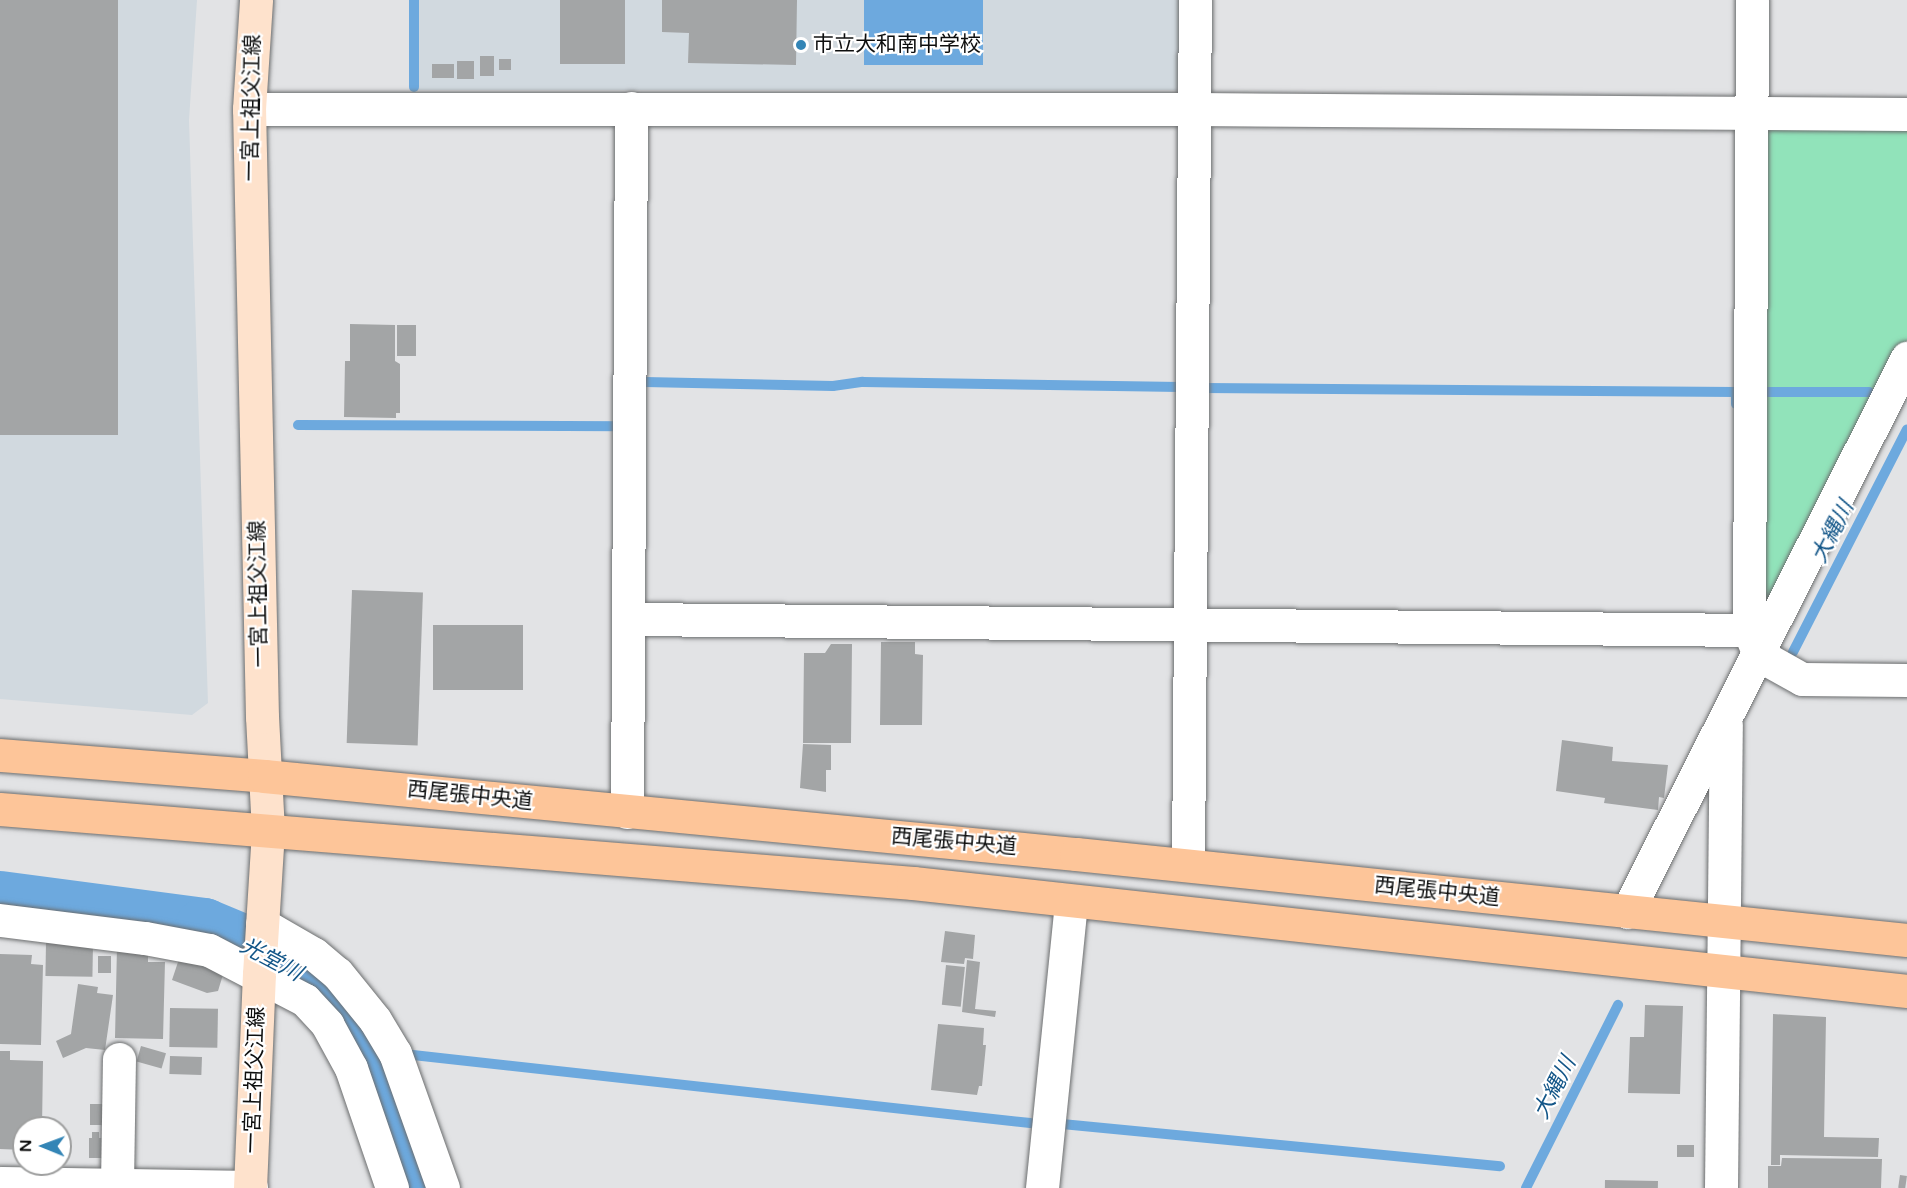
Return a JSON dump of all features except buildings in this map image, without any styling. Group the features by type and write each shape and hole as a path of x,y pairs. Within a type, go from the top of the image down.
{"main road":[{"name":"一宮上祖父江線","path":"250,1187 259,970 268,831 264,776 249,109 256,0"},
{"name":"西尾張中央道","path":"0,755 264,776 1188,865 1907,940"},
{"path":"0,808 913,883 1907,991"}],"street":[{"path":"1188,865 1195,0"},
{"path":"1752,0 1754,642"},
{"path":"627,812 632,108"},
{"path":"249,109 1194,109 1907,114"},
{"path":"1627,912 1726,718 1754,642 1907,358"},
{"path":"630,619 1189,625 1754,642 1802,679 1907,680"},
{"path":"1721,1188 1726,921 1726,718"},
{"path":"1042,1188 1071,901"},
{"path":"0,920 146,938 209,950 259,970 305,1000 327,1024 351,1068 392,1188"},
{"path":"262,929 314,954 337,973 375,1020 395,1053 443,1188"},
{"path":"117,1184 119,1059"},
{"path":"0,1183 250,1187"}],"shaded area":[{"path":"0,0 197,0 189,120 208,703 192,715 0,699"},
{"name":"市立大和南中学校","path":"418,0 1185,0 1185,90 418,90"}],"green space":[{"path":"1765,124 1907,125 1907,340 1881,389 1762,388"},
{"path":"1762,395 1878,395 1762,619"}],"water":[{"path":"864,0 983,0 983,65 864,65"}],"waterway":[{"path":"414,0 414,87"},
{"path":"645,382 833,386 863,382 1180,387"},
{"path":"1203,388 1736,392 1736,404"},
{"path":"1761,392 1869,392"},
{"path":"298,425 622,426"},
{"name":"大縄川","path":"1793,652 1907,429"},
{"name":"光堂川","path":"0,900 204,927 274,956 310,980 339,1004 371,1064 415,1188"},
{"name":"大縄川","path":"1526,1188 1618,1005"},
{"path":"404,1054 1030,1123"},
{"path":"1062,1124 1500,1166"}],"place":[{"name":"市立大和南中学校","path":"801,45"}]}
